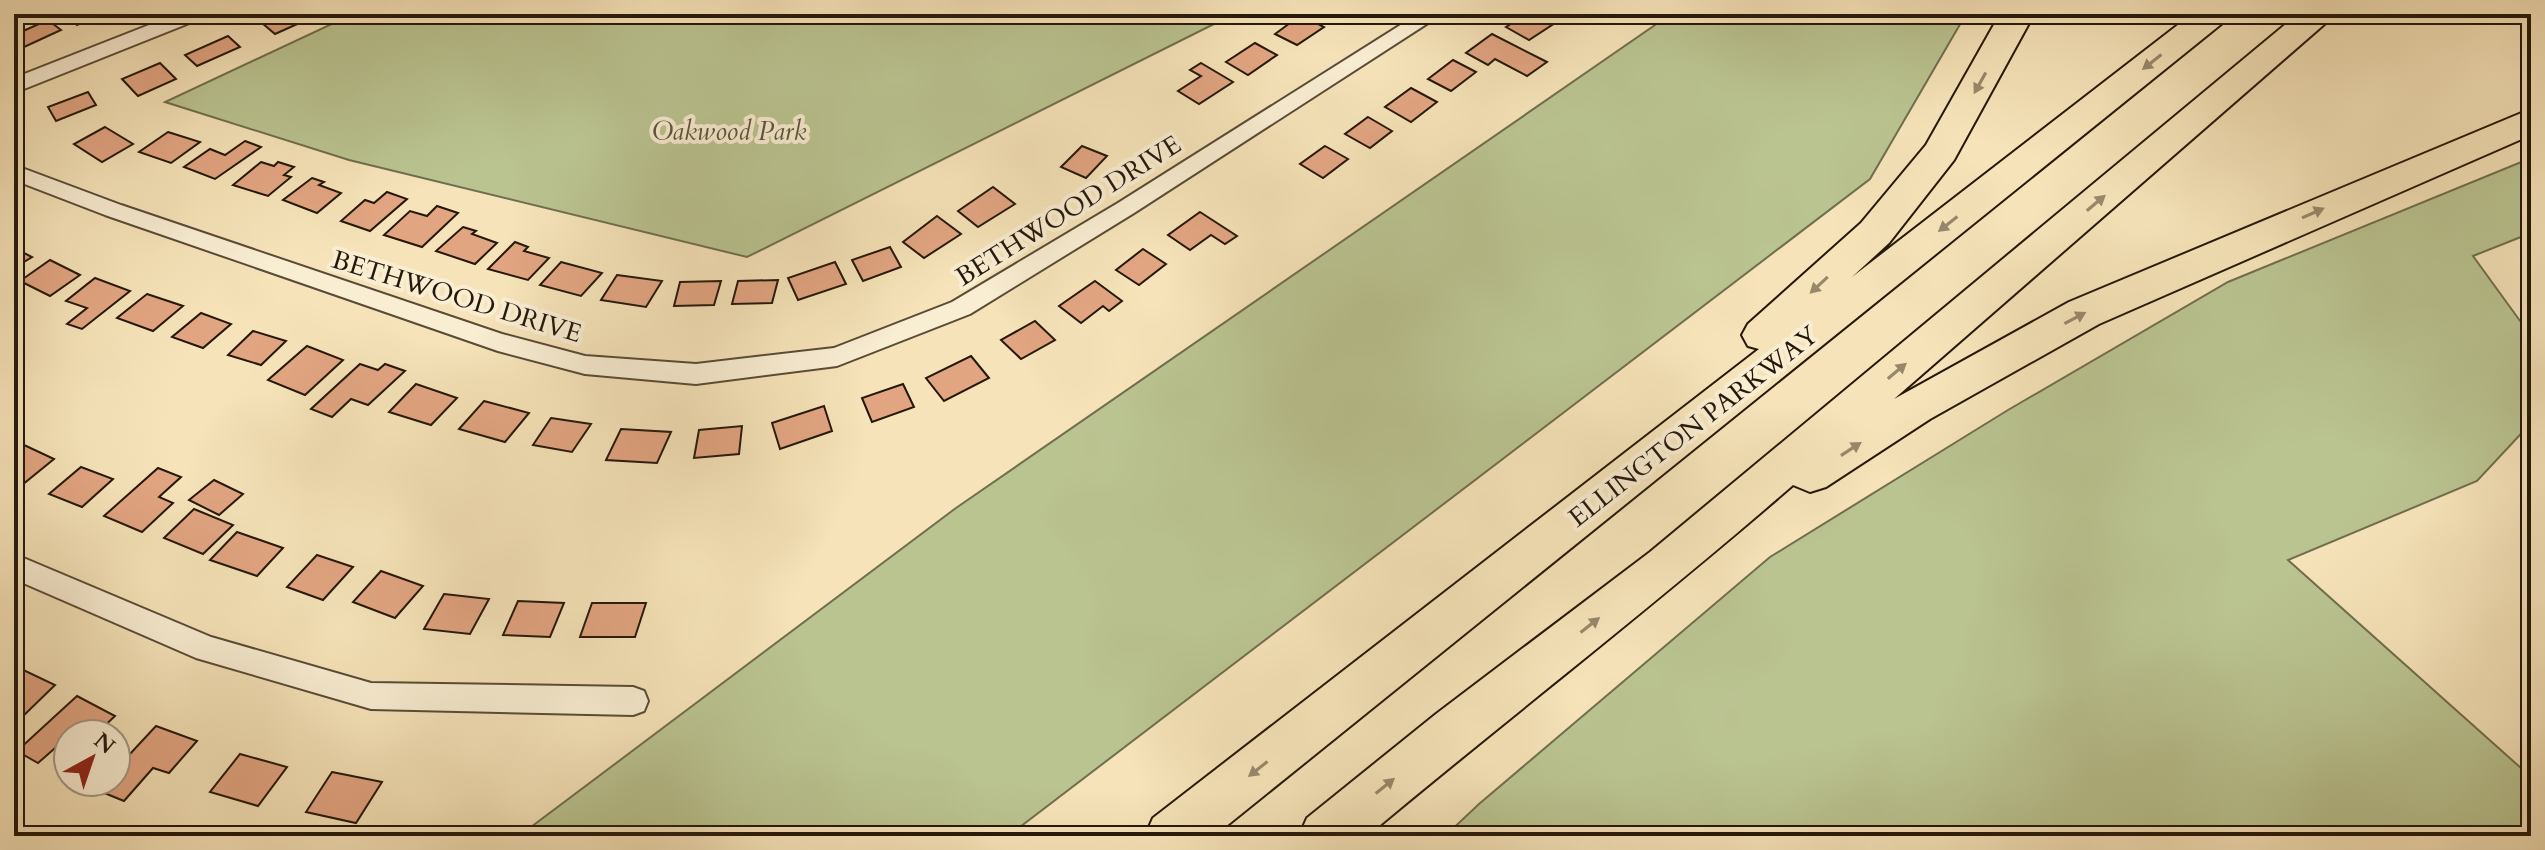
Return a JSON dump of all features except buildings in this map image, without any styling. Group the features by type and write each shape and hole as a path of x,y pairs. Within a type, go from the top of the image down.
{"highway":[{"path":"1319,721 1799,303 1875,233 1941,151 2017,14"},
{"name":"ELLINGTON PARKWAY","path":"1172,836 2213,14"},
{"path":"1326,836 1454,731 1667,566 2319,14"},
{"path":"1667,566 1915,407 2084,313 2531,121"}],"main road":[{"path":"2525,14 2531,17"}],"street":[{"path":"14,86 195,14"},
{"name":"BETHWOOD DRIVE","path":"14,172 127,215 498,342 585,365 696,374 837,357 961,308 1126,208 1432,14"},
{"path":"14,566 206,649 371,696 633,701"}],"green space":[{"name":"Oakwood Park","path":"353,14 1234,14 747,257 349,160 165,102"},
{"path":"1671,14 1966,14 1870,179 1008,836 519,836 956,508"},
{"path":"2531,158 2531,233 2473,256 2531,336 2531,423 2477,481 2288,560 2531,777 2531,836 1445,836 1770,557 2008,410 2228,282"}]}
